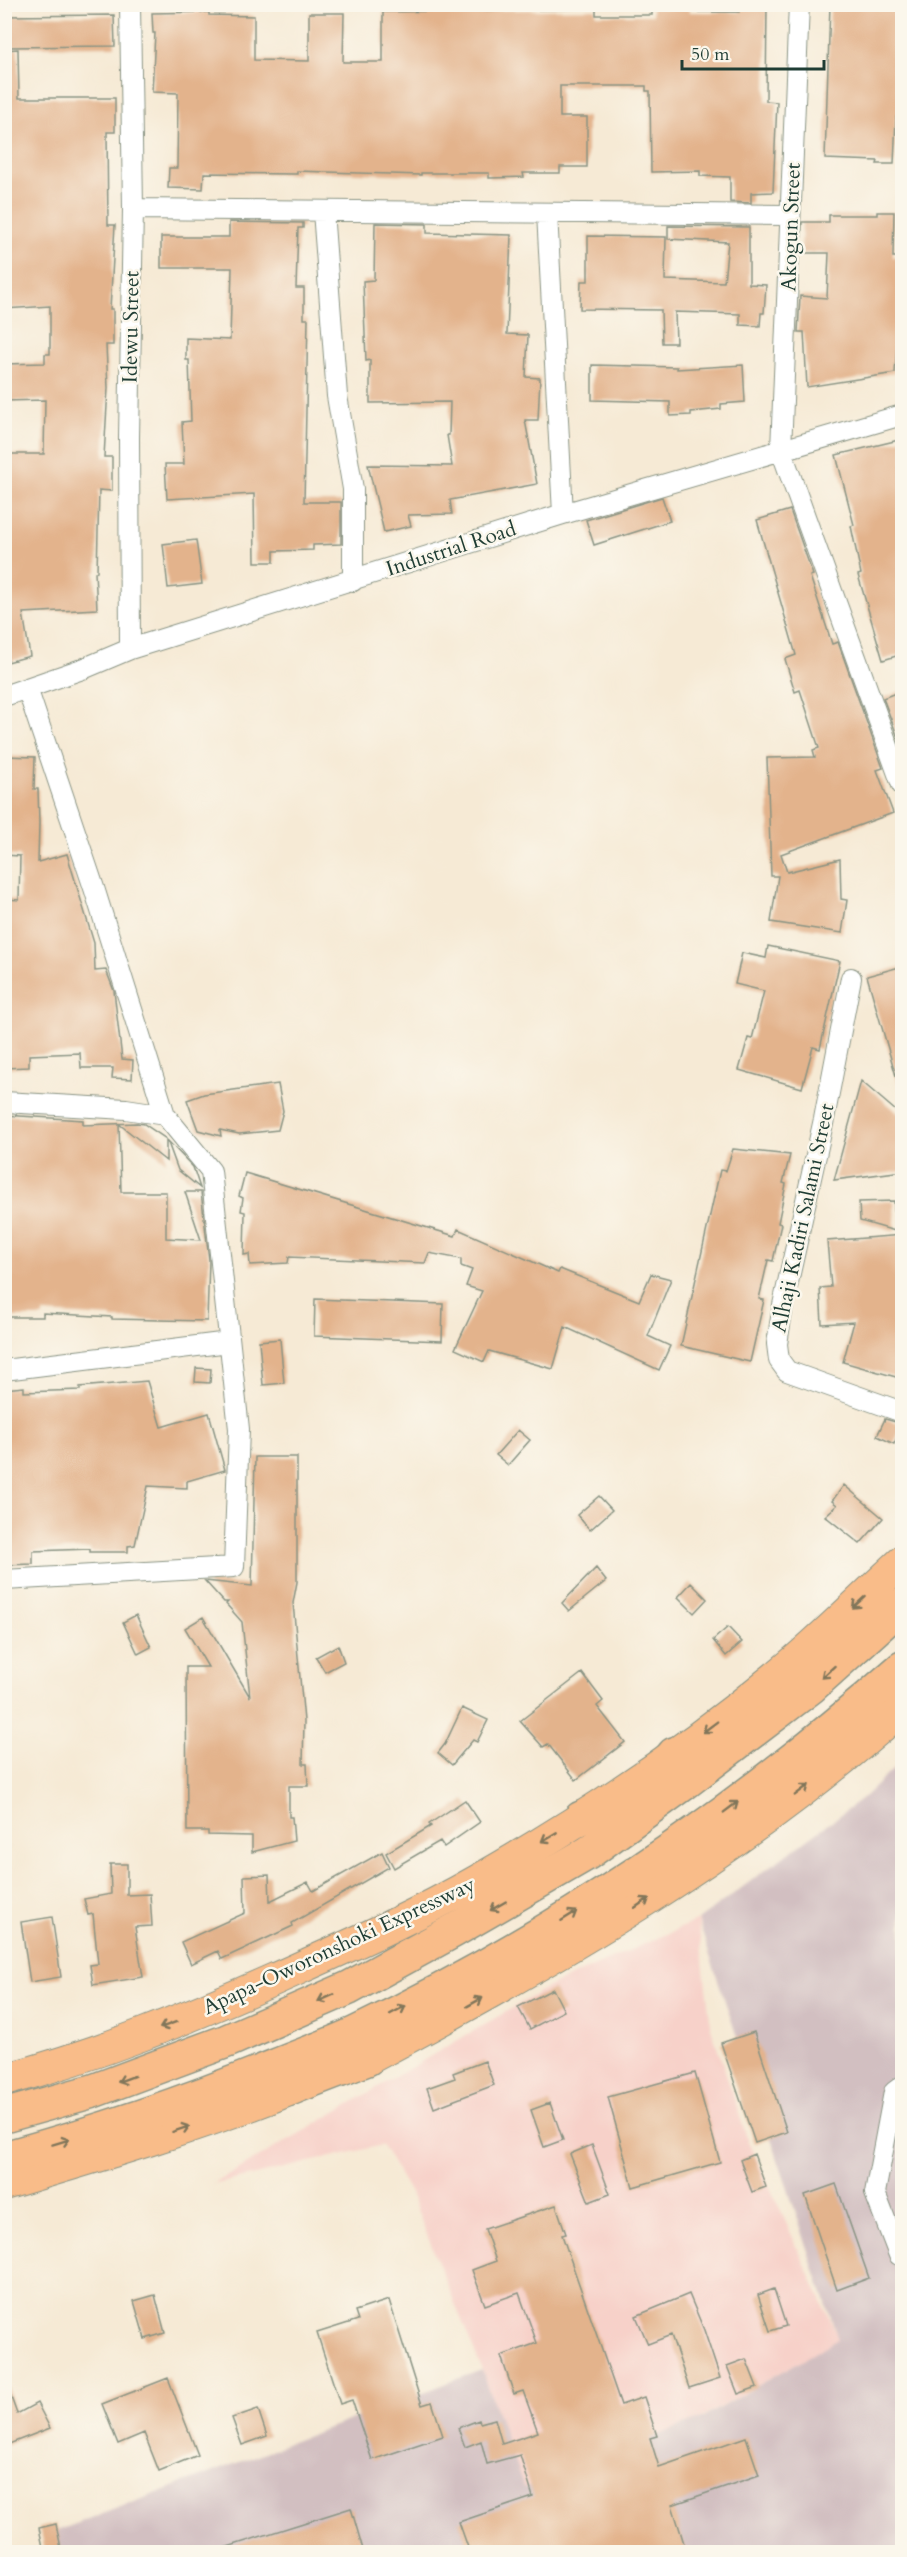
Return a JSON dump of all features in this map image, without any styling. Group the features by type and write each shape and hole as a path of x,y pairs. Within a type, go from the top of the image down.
{"highway":[{"name":"Apapa-Oworonshoki Expressway","path":"4,2116 93,2091 227,2041 349,1988 588,1853 811,1687 903,1605"},
{"path":"4,2158 237,2096 289,2089 560,1922 688,1839 770,1778 903,1668"},
{"path":"588,1853 633,1806 674,1754"},
{"path":"582,1818 633,1806 682,1785"},
{"path":"237,2096 361,2046"}],"main road":[{"name":"Apapa-Oworonshoki Expressway","path":"4,2080 51,2068 193,2016 382,1931 477,1881 582,1818 674,1754 794,1661 903,1562"},
{"path":"361,2046 549,1961 640,1905 761,1821 864,1743 903,1708"},
{"path":"4,2068 51,2068"},
{"path":"4,2184 106,2154 237,2096"}],"street":[{"name":"Idewu Street","path":"130,4 133,209 129,438 130,649"},
{"name":"Akogun Street","path":"781,450 789,309 789,215 799,4"},
{"path":"133,209 789,215"},
{"path":"323,211 337,396 354,489 353,580"},
{"path":"547,213 563,514"},
{"name":"Industrial Road","path":"4,696 86,668 130,649 563,514 903,415"},
{"path":"781,450 903,784"},
{"path":"4,1580 234,1567 238,1429 211,1171 165,1115 94,888 27,688"},
{"name":"Alhaji Kadiri Salami Street","path":"850,978 824,1119 783,1305 777,1344 779,1360 787,1371 903,1412"},
{"path":"4,1102 126,1109 165,1115"},
{"path":"4,1370 229,1342"},
{"path":"899,2254 875,2193 894,2092 903,2086"}],"shaded area":[{"path":"902,1761 902,2552 62,2552 57,2531 482,2370 524,2488 704,2417 838,2339 698,1920 862,1799"},
{"path":"698,1920 711,2028 746,2135 839,2339 638,2454 523,2489 482,2370 410,2193 382,2145 212,2185 548,1987"}],"building":[{"path":"739,4 767,4 766,101 777,102 773,192 751,193 751,203 730,202 730,177 700,176 700,171 651,172 650,91 646,91 646,86 560,86 560,117 587,117 587,167 560,167 560,173 523,173 524,177 489,178 489,173 421,173 421,175 297,171 297,174 204,173 203,189 168,188 169,168 177,168 178,93 152,92 155,33 153,33 152,13 209,12 209,15 254,16 254,60 309,61 309,13 344,13 343,62 383,62 383,12 596,9 596,15 652,15 652,8 690,9 690,12 739,12"},
{"path":"830,4 901,4 903,73 900,73 899,117 896,117 894,164 877,164 878,161 825,159"},
{"path":"114,15 115,46 4,47 4,16"},
{"path":"18,49 19,98 115,98 115,132 107,132 108,225 115,225 110,309 113,309 113,345 106,345 108,388 104,457 112,457 112,491 99,490 97,572 95,572 97,609 23,613 30,656 4,663 4,454 44,454 45,400 4,401 4,364 45,363 45,354 50,354 50,306 4,309 4,50"},
{"path":"877,212 894,212 893,257 903,257 895,373 807,387 804,332 798,332 800,296 827,298 829,253 801,253 802,222 829,222 829,215 877,215"},
{"path":"229,222 303,223 303,228 298,228 296,288 304,288 304,319 308,319 304,502 341,502 341,544 313,545 313,550 274,551 274,562 255,562 254,494 167,499 165,464 184,464 182,422 191,421 186,338 230,340 232,268 161,268 161,237 229,237"},
{"path":"375,223 427,224 427,233 511,235 507,334 528,335 526,377 540,378 538,420 525,420 537,484 450,500 452,514 408,515 411,526 384,532 368,465 452,466 447,435 449,435 450,402 370,403 370,360 366,361 363,281 374,280"},
{"path":"668,226 749,227 749,284 766,285 764,313 761,313 760,326 740,325 740,314 675,312 676,343 662,343 661,310 580,309 581,281 588,281 588,236 666,237 665,280 724,282 728,242 668,239"},
{"path":"592,365 677,367 677,369 743,365 745,402 721,404 721,409 691,412 691,415 670,416 670,402 592,400"},
{"path":"903,439 903,654 883,660 858,575 861,574 851,526 854,525 836,455"},
{"path":"662,497 670,521 594,545 586,520"},
{"path":"790,510 813,575 810,576 832,644 838,642 883,768 877,770 893,813 781,854 787,872 840,859 841,899 847,900 842,933 771,922 778,876 771,876 767,758 815,757 813,750 819,748 800,690 795,692 785,659 796,655 757,520"},
{"path":"196,540 202,584 168,588 163,544"},
{"path":"903,690 903,751 883,698"},
{"path":"4,756 35,757 34,789 38,789 39,823 38,862 67,854 94,943 95,971 106,970 114,991 122,1059 133,1060 132,1079 112,1078 113,1068 81,1068 80,1053 29,1055 29,1067 4,1068 4,938 7,899 19,900 20,856 4,855"},
{"path":"768,946 840,961 820,1049 813,1047 802,1088 739,1070 748,1038 752,1039 764,991 735,984 742,953 766,958"},
{"path":"903,966 903,1083 898,1083 867,976"},
{"path":"861,1081 903,1117 903,1171 834,1180"},
{"path":"278,1084 283,1111 278,1130 239,1134 220,1130 221,1136 198,1130 187,1100 204,1094"},
{"path":"4,1115 83,1120 83,1125 137,1123 144,1124 166,1139 166,1161 119,1124 121,1192 166,1192 166,1238 201,1240 185,1192 201,1192 209,1260 207,1321 112,1319 112,1317 43,1313 43,1317 4,1317"},
{"path":"167,1140 193,1167 200,1188 178,1170"},
{"path":"733,1149 790,1155 783,1183 786,1184 778,1223 781,1224 773,1261 768,1260 759,1299 764,1300 750,1362 681,1346 720,1170 726,1171"},
{"path":"245,1173 455,1236 458,1229 558,1273 560,1269 639,1301 651,1274 671,1279 648,1336 670,1346 659,1370 565,1327 553,1369 489,1351 484,1362 455,1349 482,1291 466,1286 472,1270 461,1266 461,1259 429,1253 425,1263 289,1257 288,1263 250,1265 249,1254 244,1255 245,1212 241,1211 243,1198 239,1196"},
{"path":"894,1201 895,1231 860,1221 859,1202"},
{"path":"903,1235 903,1379 843,1362 854,1322 822,1324 820,1288 831,1287 827,1241"},
{"path":"315,1299 443,1304 442,1341 314,1336"},
{"path":"280,1339 284,1383 263,1385 259,1341"},
{"path":"196,1368 211,1369 210,1383 195,1382"},
{"path":"147,1381 161,1427 209,1413 225,1470 187,1481 187,1488 148,1486 135,1545 128,1546 128,1552 90,1552 90,1549 33,1551 33,1564 4,1565 4,1389 24,1387 24,1392 80,1390 80,1387"},
{"path":"885,1419 903,1424 894,1444 877,1436"},
{"path":"518,1430 530,1440 508,1465 496,1455"},
{"path":"255,1457 297,1457 297,1582 293,1603 304,1721 303,1764 307,1764 308,1786 289,1786 289,1817 292,1817 294,1841 252,1852 252,1836 208,1835 208,1831 187,1831 186,1667 208,1667 185,1628 203,1617 250,1697 242,1622 226,1604 228,1602 224,1602 205,1581 252,1586"},
{"path":"844,1485 883,1518 860,1544 825,1516 837,1505 832,1501"},
{"path":"599,1496 612,1510 590,1530 577,1515"},
{"path":"596,1568 606,1581 569,1611 562,1603"},
{"path":"691,1583 707,1599 694,1613 678,1597"},
{"path":"136,1615 151,1647 138,1654 123,1622"},
{"path":"728,1627 742,1642 726,1656 713,1640"},
{"path":"338,1645 344,1662 325,1672 316,1657"},
{"path":"582,1673 603,1701 597,1706 625,1742 576,1780 548,1744 543,1747 520,1721"},
{"path":"462,1708 488,1720 477,1742 473,1740 452,1765 438,1753 445,1744"},
{"path":"465,1800 480,1822 444,1847 440,1841 394,1868 386,1853 431,1826 429,1824"},
{"path":"382,1852 389,1867 292,1923 293,1926 222,1959 218,1951 191,1964 181,1942 245,1913 244,1876 269,1875 270,1901 308,1882 313,1891"},
{"path":"110,1864 127,1864 127,1895 150,1894 152,1926 135,1927 143,1977 93,1985 90,1965 98,1964 93,1914 88,1915 84,1899 111,1894"},
{"path":"52,1917 61,1977 30,1982 21,1922"},
{"path":"553,1989 564,2011 530,2029 518,2007"},
{"path":"754,2032 787,2132 755,2143 721,2043"},
{"path":"485,2061 494,2085 434,2108 427,2088 455,2078 453,2073"},
{"path":"695,2073 720,2162 633,2187 608,2097"},
{"path":"550,2103 563,2140 544,2147 531,2110"},
{"path":"592,2145 610,2194 589,2202 570,2154"},
{"path":"754,2154 766,2187 752,2192 740,2160"},
{"path":"836,2184 869,2278 837,2290 805,2195"},
{"path":"556,2205 566,2234 562,2235 621,2405 644,2397 657,2436 650,2438 659,2467 746,2437 759,2475 672,2505 687,2553 470,2553 459,2522 533,2497 520,2455 487,2464 481,2441 465,2447 458,2428 479,2420 480,2423 495,2419 502,2444 538,2432 523,2391 514,2394 501,2356 537,2343 519,2293 485,2305 472,2270 496,2261 485,2229"},
{"path":"774,2289 786,2326 770,2331 758,2295"},
{"path":"689,2294 720,2378 689,2388 671,2335 648,2344 636,2316"},
{"path":"155,2295 165,2333 145,2339 134,2301"},
{"path":"389,2300 422,2405 432,2402 443,2436 372,2460 352,2400 340,2404 317,2333 358,2320 355,2311"},
{"path":"746,2359 757,2387 738,2394 727,2366"},
{"path":"168,2378 198,2455 159,2471 144,2433 118,2444 102,2404"},
{"path":"4,2386 7,2386 17,2414 37,2403 50,2428 4,2446"},
{"path":"258,2409 267,2436 242,2445 232,2418"},
{"path":"351,2508 364,2553 222,2553 221,2549"},
{"path":"56,2524 61,2548 44,2552 39,2528"}]}
